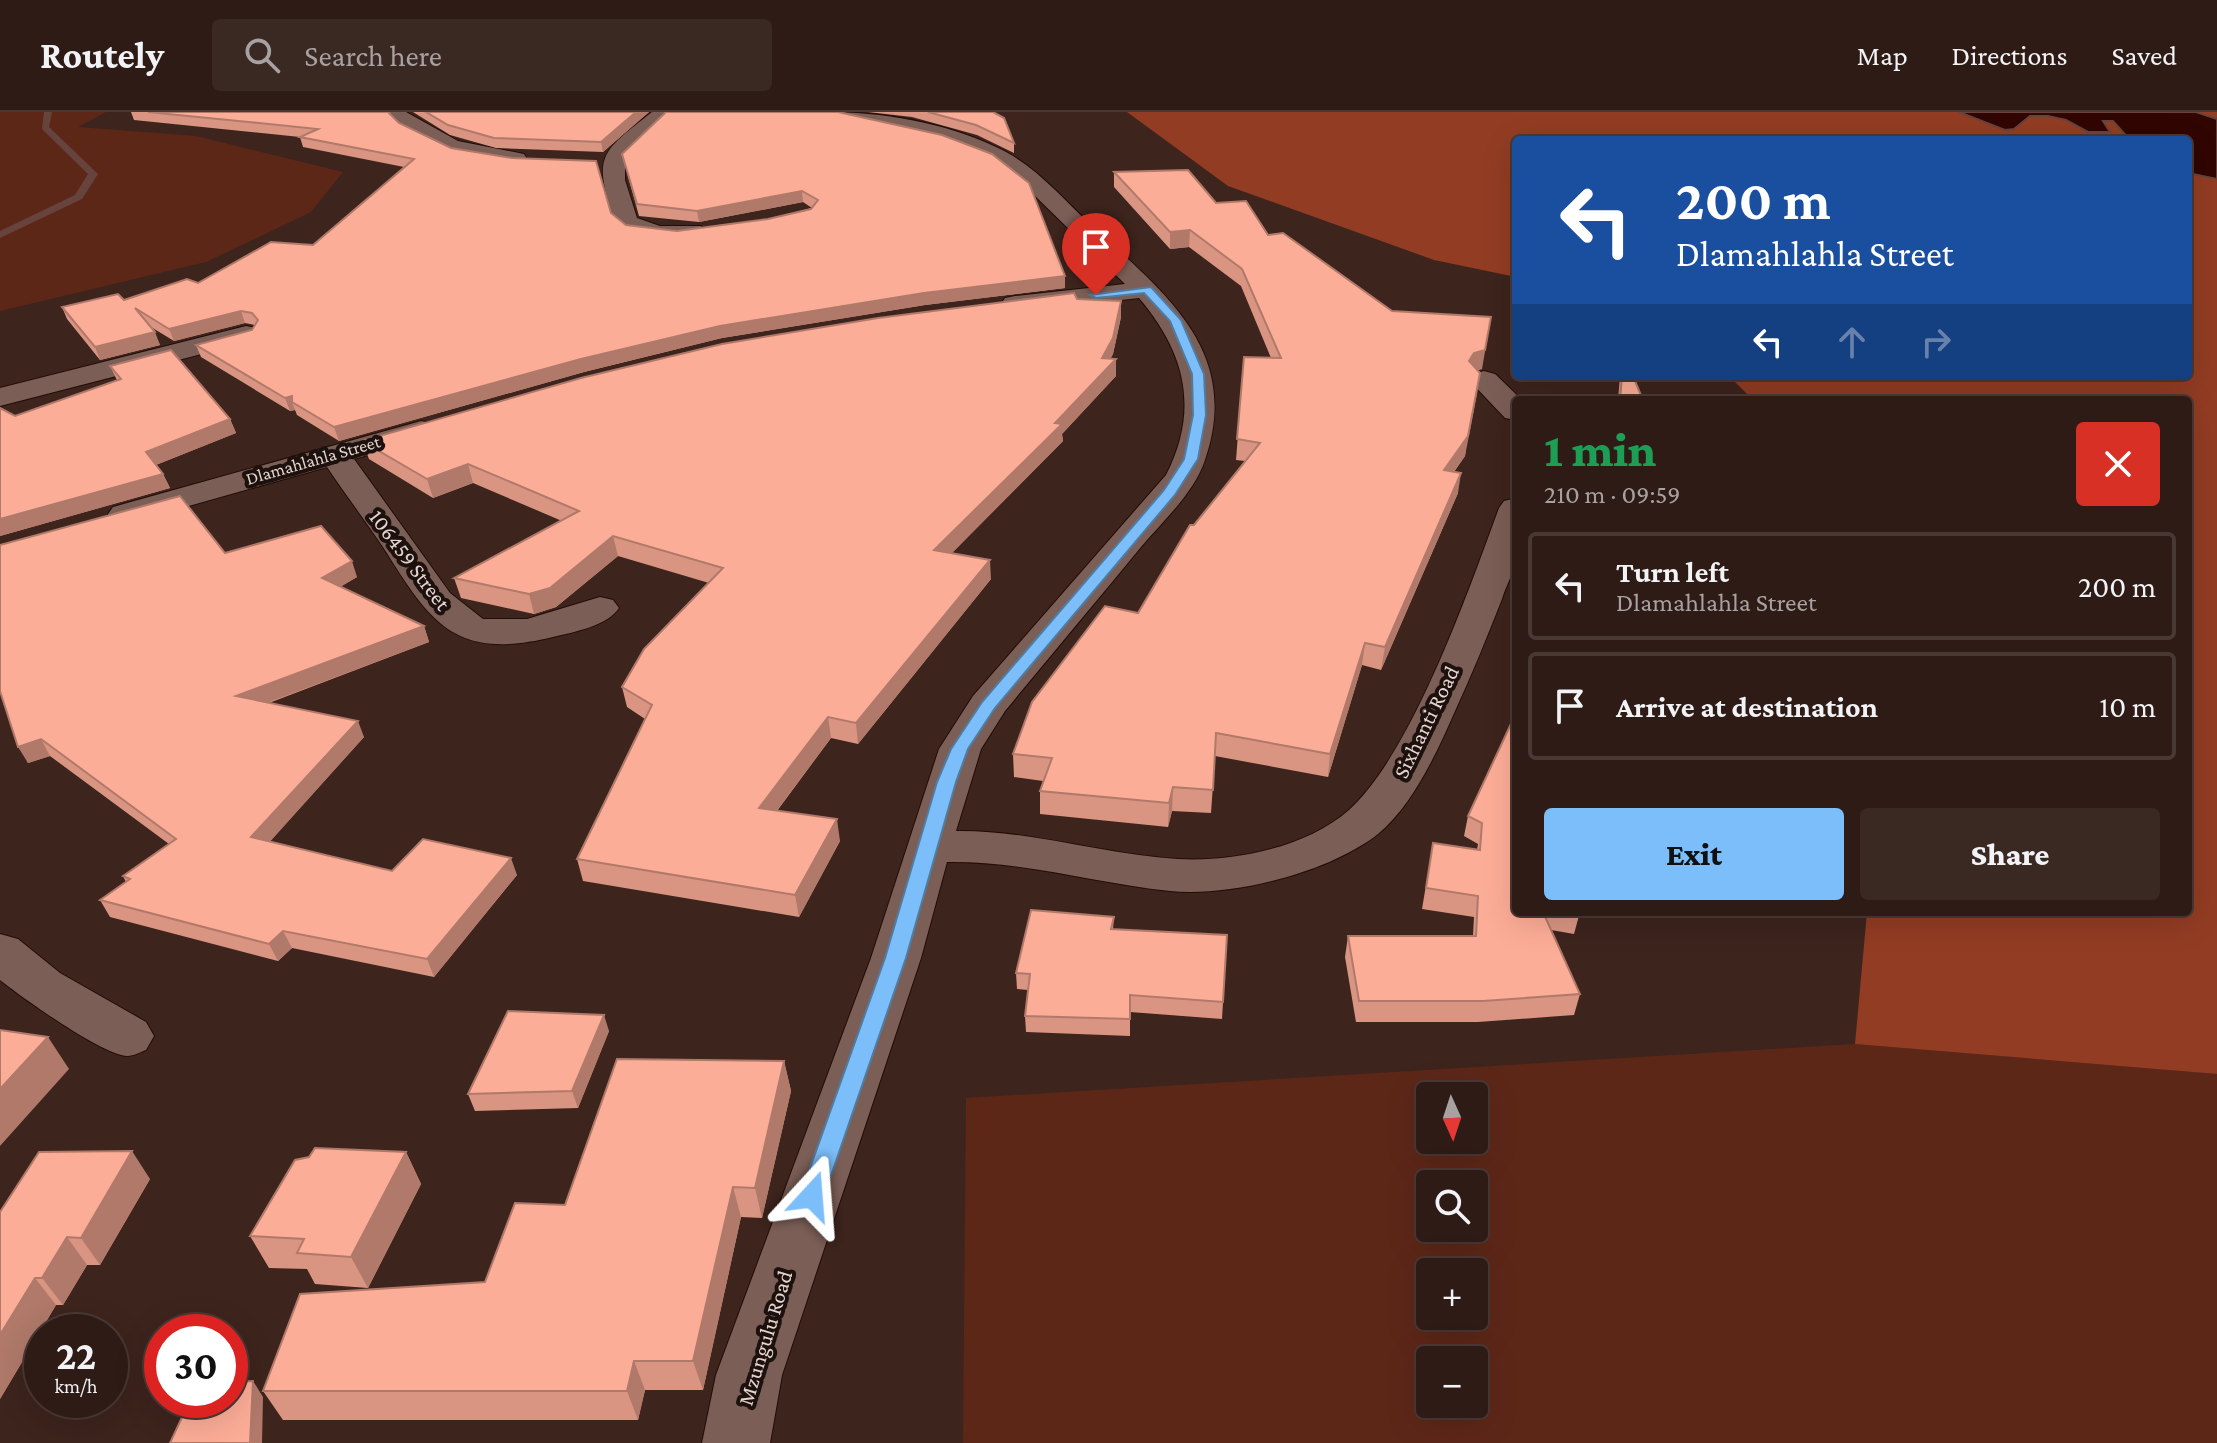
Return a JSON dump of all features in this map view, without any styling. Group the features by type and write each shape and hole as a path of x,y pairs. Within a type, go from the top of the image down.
{"street":[{"path":"394,112 412,129 435,141 493,157 536,161"},
{"path":"665,112 604,162 627,222 658,233 712,228"},
{"name":"Mzungulu Road","path":"736,1443 749,1375 896,958 927,848 960,749 988,705 1170,492 1191,459 1200,415 1198,374 1175,320 1147,289 1008,162 930,121 835,112"},
{"path":"985,308 1147,289"},
{"path":"0,397 246,334"},
{"path":"1484,380 1512,407"},
{"name":"Dlamahlahla Street","path":"94,523 455,420"},
{"name":"106459 Street","path":"335,455 416,574 456,620 503,632 534,630 569,622 600,608"},
{"name":"Sixhanti Road","path":"927,848 1010,848 1162,872 1210,875 1266,864 1322,845 1364,821 1394,787 1412,755 1491,577 1512,519"},
{"path":"0,952 42,986 127,1036"}],"shaded area":[{"path":"0,112 106,112 78,127 196,136 343,172 311,212 206,262 0,311"},
{"path":"1127,112 2217,112 2217,1074 1855,1044 1867,916 2192,916 2192,396 1749,396 1733,380 2192,380 2192,136 1512,136 1512,276 1434,260 1228,186"},
{"path":"1959,112 2196,112 2217,119 2217,179 2192,174 2192,136 2126,136 2113,121 2103,121 2110,132 2088,132 2066,120 2048,116 2030,116 2014,129 2005,130"},
{"path":"1855,1044 2217,1074 2217,1443 963,1443 966,1098"}],"building":[{"path":"148,112 388,112 399,123 451,148 512,158 596,161 611,213 626,225 677,231 768,219 811,209 818,200 802,191 697,211 637,204 622,154 666,112 838,112 942,135 992,154 1029,183 1065,276 924,293 720,326 581,359 334,427 292,402 292,396 285,398 196,345 252,330 258,320 252,313 241,311 169,329 135,308 155,332 95,347 62,307 118,294 124,300 187,279 198,283 271,242 313,245 414,159 300,137 318,129"},
{"path":"426,112 636,112 601,142 494,138 448,125"},
{"path":"928,112 993,112 1004,118 1014,143 976,125"},
{"path":"1188,170 1216,203 1246,201 1268,235 1283,233 1392,311 1491,317 1485,350 1474,353 1469,361 1480,373 1468,436 1444,470 1461,473 1385,647 1365,643 1330,754 1216,733 1213,790 1173,787 1169,803 1040,791 1052,758 1013,754 1032,702 1105,606 1138,613 1190,525 1194,525 1260,443 1237,439 1244,357 1281,358 1242,269 1190,230 1170,232 1114,172"},
{"path":"1074,293 1077,299 1121,301 1113,338 1102,358 1116,359 1055,423 1062,424 934,550 990,560 856,723 828,717 759,808 837,819 795,895 577,859 652,705 622,687 644,649 723,568 613,536 550,588 529,594 454,578 579,511 468,464 427,479 362,441 581,378 722,344 878,318"},
{"path":"171,350 230,419 146,452 163,474 0,519 0,408 15,416 121,379 110,366"},
{"path":"1622,380 1635,380 1641,396 1620,396"},
{"path":"180,496 225,553 321,526 352,561 322,578 424,626 236,696 358,721 251,837 392,871 423,839 511,858 427,959 283,931 269,944 100,900 130,879 123,876 176,839 41,739 18,747 0,691 0,545"},
{"path":"1512,722 1512,916 1545,916 1580,994 1483,1001 1359,1001 1348,936 1476,936 1478,896 1426,888 1433,843 1480,850 1482,823 1468,816"},
{"path":"1031,910 1114,917 1111,929 1227,935 1223,1002 1130,995 1130,1019 1025,1016 1030,974 1016,973"},
{"path":"508,1011 604,1015 572,1091 468,1094"},
{"path":"0,1030 48,1037 0,1089"},
{"path":"617,1059 784,1061 755,1188 733,1187 693,1361 634,1361 627,1391 263,1391 300,1294 485,1282 515,1203 565,1205"},
{"path":"315,1148 406,1152 351,1257 297,1253 304,1239 250,1236 295,1160 309,1157"},
{"path":"132,1151 81,1238 67,1237 42,1278 35,1278 0,1335 0,1212 39,1152"},
{"path":"248,1381 253,1381 250,1443 170,1443 182,1418 248,1418"}],"waterway":[{"path":"0,235 79,197 93,174 45,127 48,112"}],"route":[{"path":"812,1196 896,958 947,782 960,749 988,705 1170,492 1191,459 1200,415 1200,396 1198,374 1185,337 1175,320 1147,289 1096,295"}]}
